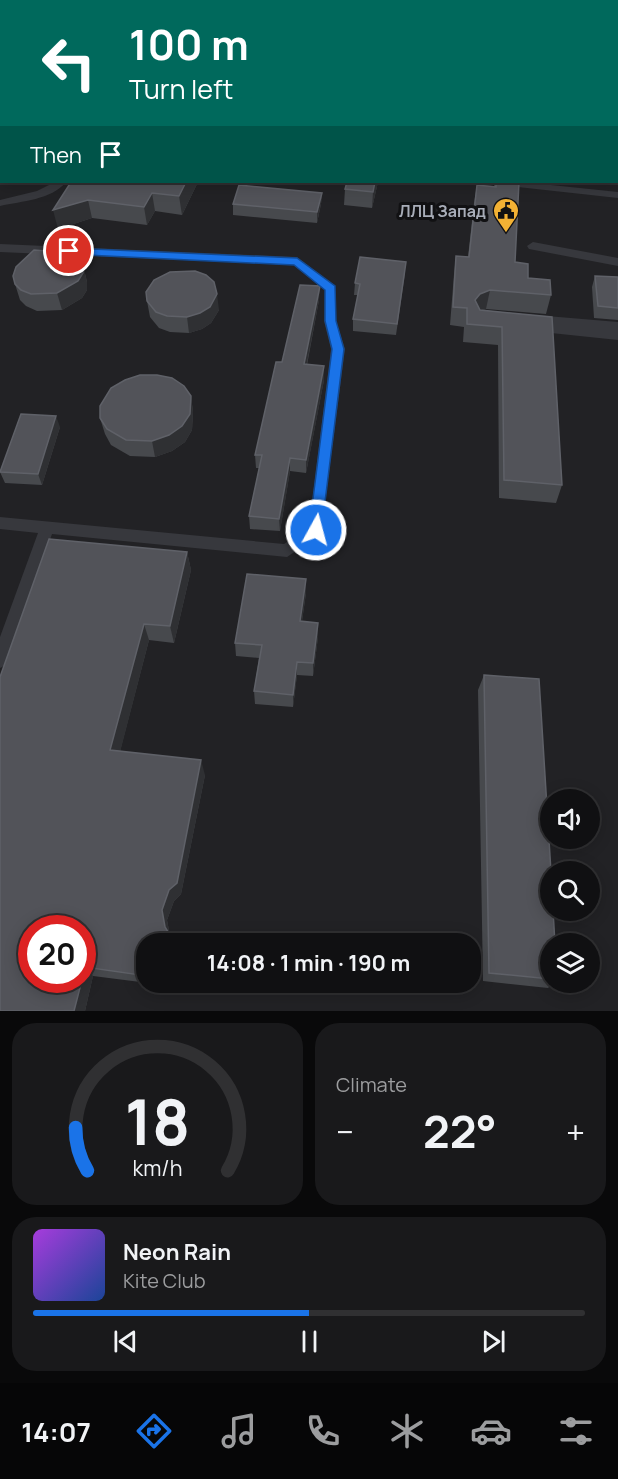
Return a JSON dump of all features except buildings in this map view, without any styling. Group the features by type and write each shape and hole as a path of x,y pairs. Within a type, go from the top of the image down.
{"street":[{"path":"486,320 618,331"}],"lane":[{"path":"0,202 39,193 59,183"},
{"path":"522,185 618,195"},
{"path":"533,246 618,262"},
{"path":"0,248 297,261 331,289 330,321 338,349 316,530 287,550 0,522"},
{"path":"0,660 47,528"}],"shaded area":[{"path":"0,183 618,183 618,1011 0,1011"}],"place":[{"name":"ЛЛЦ Запад","path":"506,234"}],"route":[{"path":"69,251 297,261 331,289 330,321 338,349 316,530"}]}
